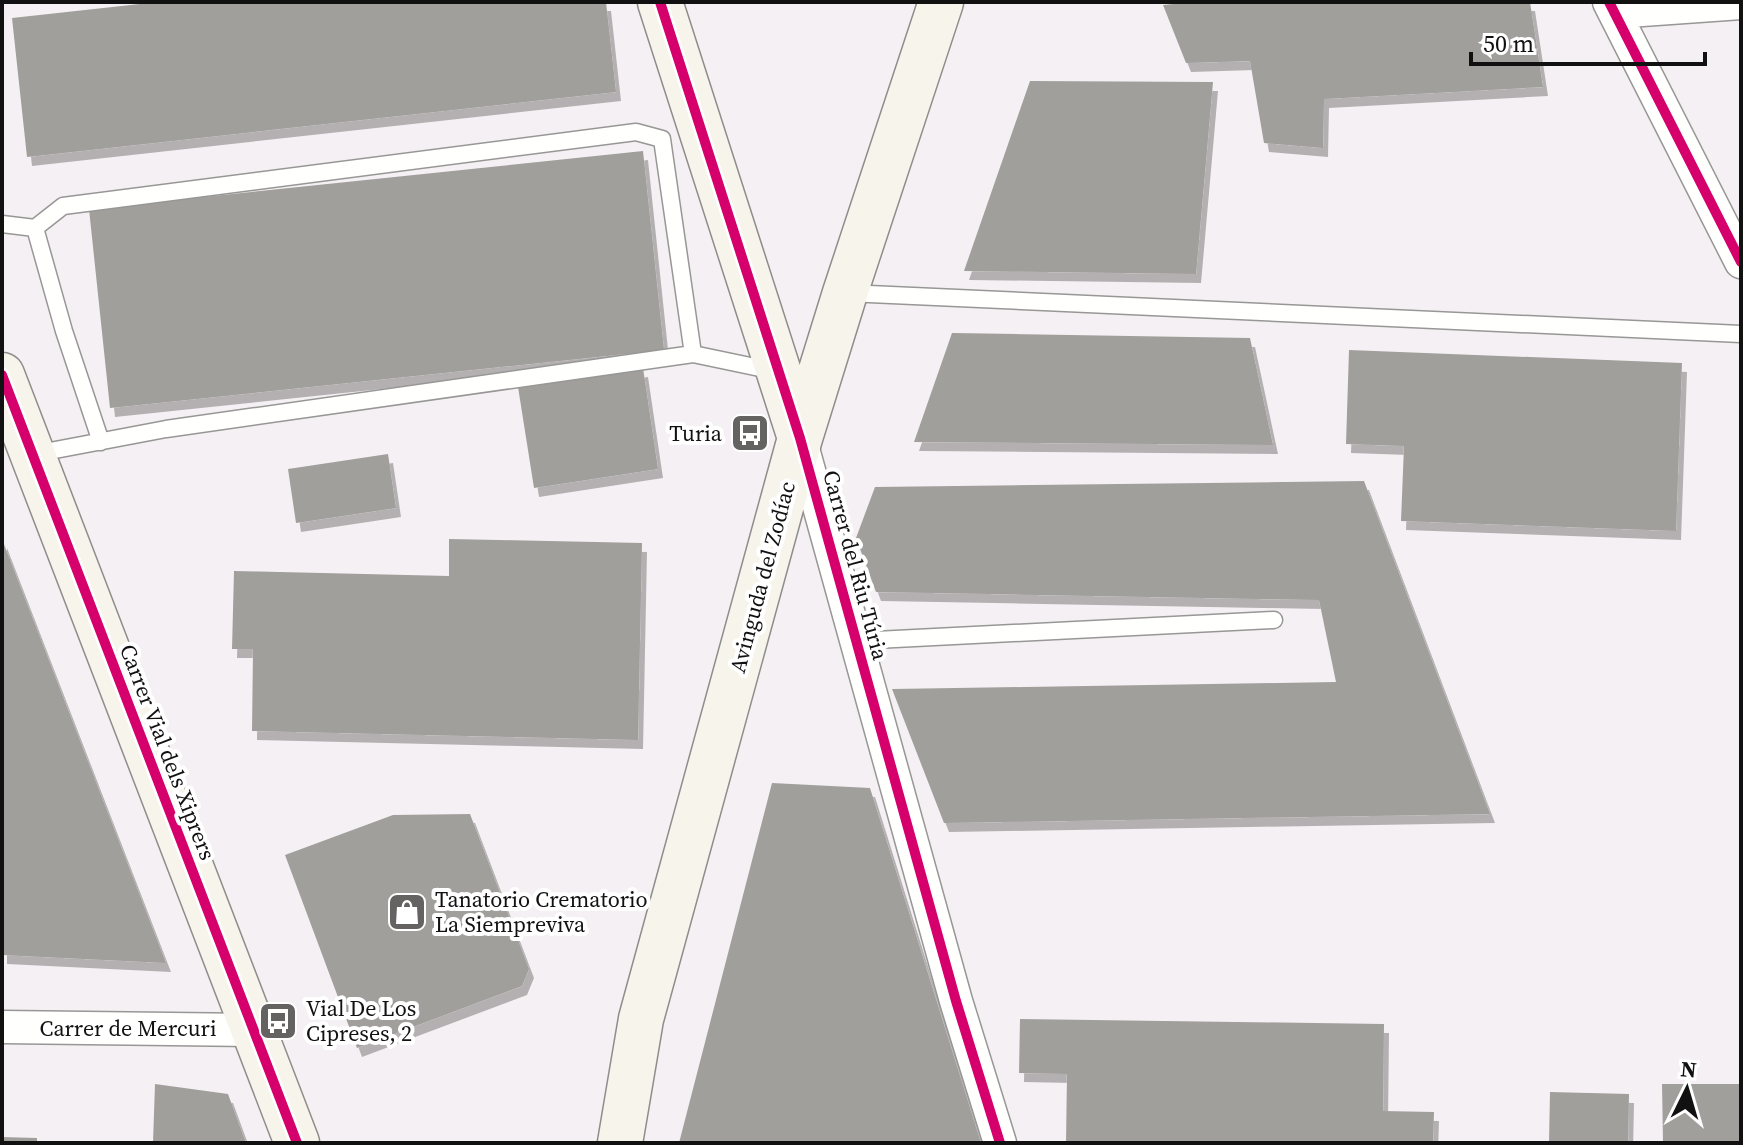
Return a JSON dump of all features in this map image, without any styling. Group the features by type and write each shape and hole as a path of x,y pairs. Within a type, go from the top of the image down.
{"street":[{"name":"Carrer del Riu Túria","path":"660,2 800,438 956,1001 1000,1143"},
{"name":"Avinguda del Zodíac","path":"620,1143 641,1019 800,438 941,2"},
{"path":"1738,251 1611,7 1741,3"},
{"name":"Carrer Vial dels Xiprers","path":"2,375 297,1143"},
{"name":"Avinguda del Zodíac","path":"589,1143 641,1019"},
{"name":"Carrer de Mercuri","path":"2,1027 254,1030"}],"lane":[{"path":"2,224 35,228 63,206 636,132 662,139 693,354"},
{"path":"35,228 64,331 101,442"},
{"path":"845,293 1741,334"},
{"path":"32,455 166,429 693,354 779,373"},
{"path":"856,641 1274,620"}],"shaded area":[{"path":"2,2 1741,2 1741,1143 2,1143"}],"building":[{"path":"158,2 606,2 616,92 27,157 12,18"},
{"path":"1194,2 1530,2 1543,87 1324,99 1323,148 1264,143 1250,61 1186,63 1163,5"},
{"path":"1030,81 1213,82 1196,274 964,271"},
{"path":"643,151 664,350 110,408 89,209"},
{"path":"952,333 1250,338 1273,445 914,442"},
{"path":"1349,350 1682,363 1676,531 1401,521 1404,446 1346,444"},
{"path":"643,368 658,469 534,488 518,387"},
{"path":"388,454 396,508 296,523 288,469"},
{"path":"1364,481 1490,814 944,823 892,689 1336,682 1319,600 876,592 856,538 875,487"},
{"path":"2,539 166,963 2,955"},
{"path":"449,539 642,543 638,740 252,731 253,649 232,649 234,571 449,576"},
{"path":"772,783 870,788 981,1143 679,1143"},
{"name":"Tanatorio Crematorio La Siempreviva","path":"470,814 529,969 522,986 357,1048 285,855 393,815"},
{"path":"1020,1019 1384,1024 1383,1111 1434,1112 1433,1143 1066,1143 1067,1074 1019,1073"},
{"path":"155,1084 228,1094 246,1143 153,1143"},
{"path":"1662,1084 1741,1084 1741,1143 1663,1143"},
{"path":"1550,1092 1629,1094 1628,1143 1549,1143"},
{"path":"2,1137 37,1138 37,1143 2,1143"}],"cycle path":[{"path":"660,2 800,438 956,1001 1000,1143"},
{"path":"1609,2 1741,262"},
{"path":"2,375 297,1143"}],"place":[{"name":"Turia","path":"750,433"},
{"name":"Tanatorio Crematorio La Siempreviva","path":"407,912"},
{"name":"Vial De Los Cipreses, 2","path":"278,1021"}]}
